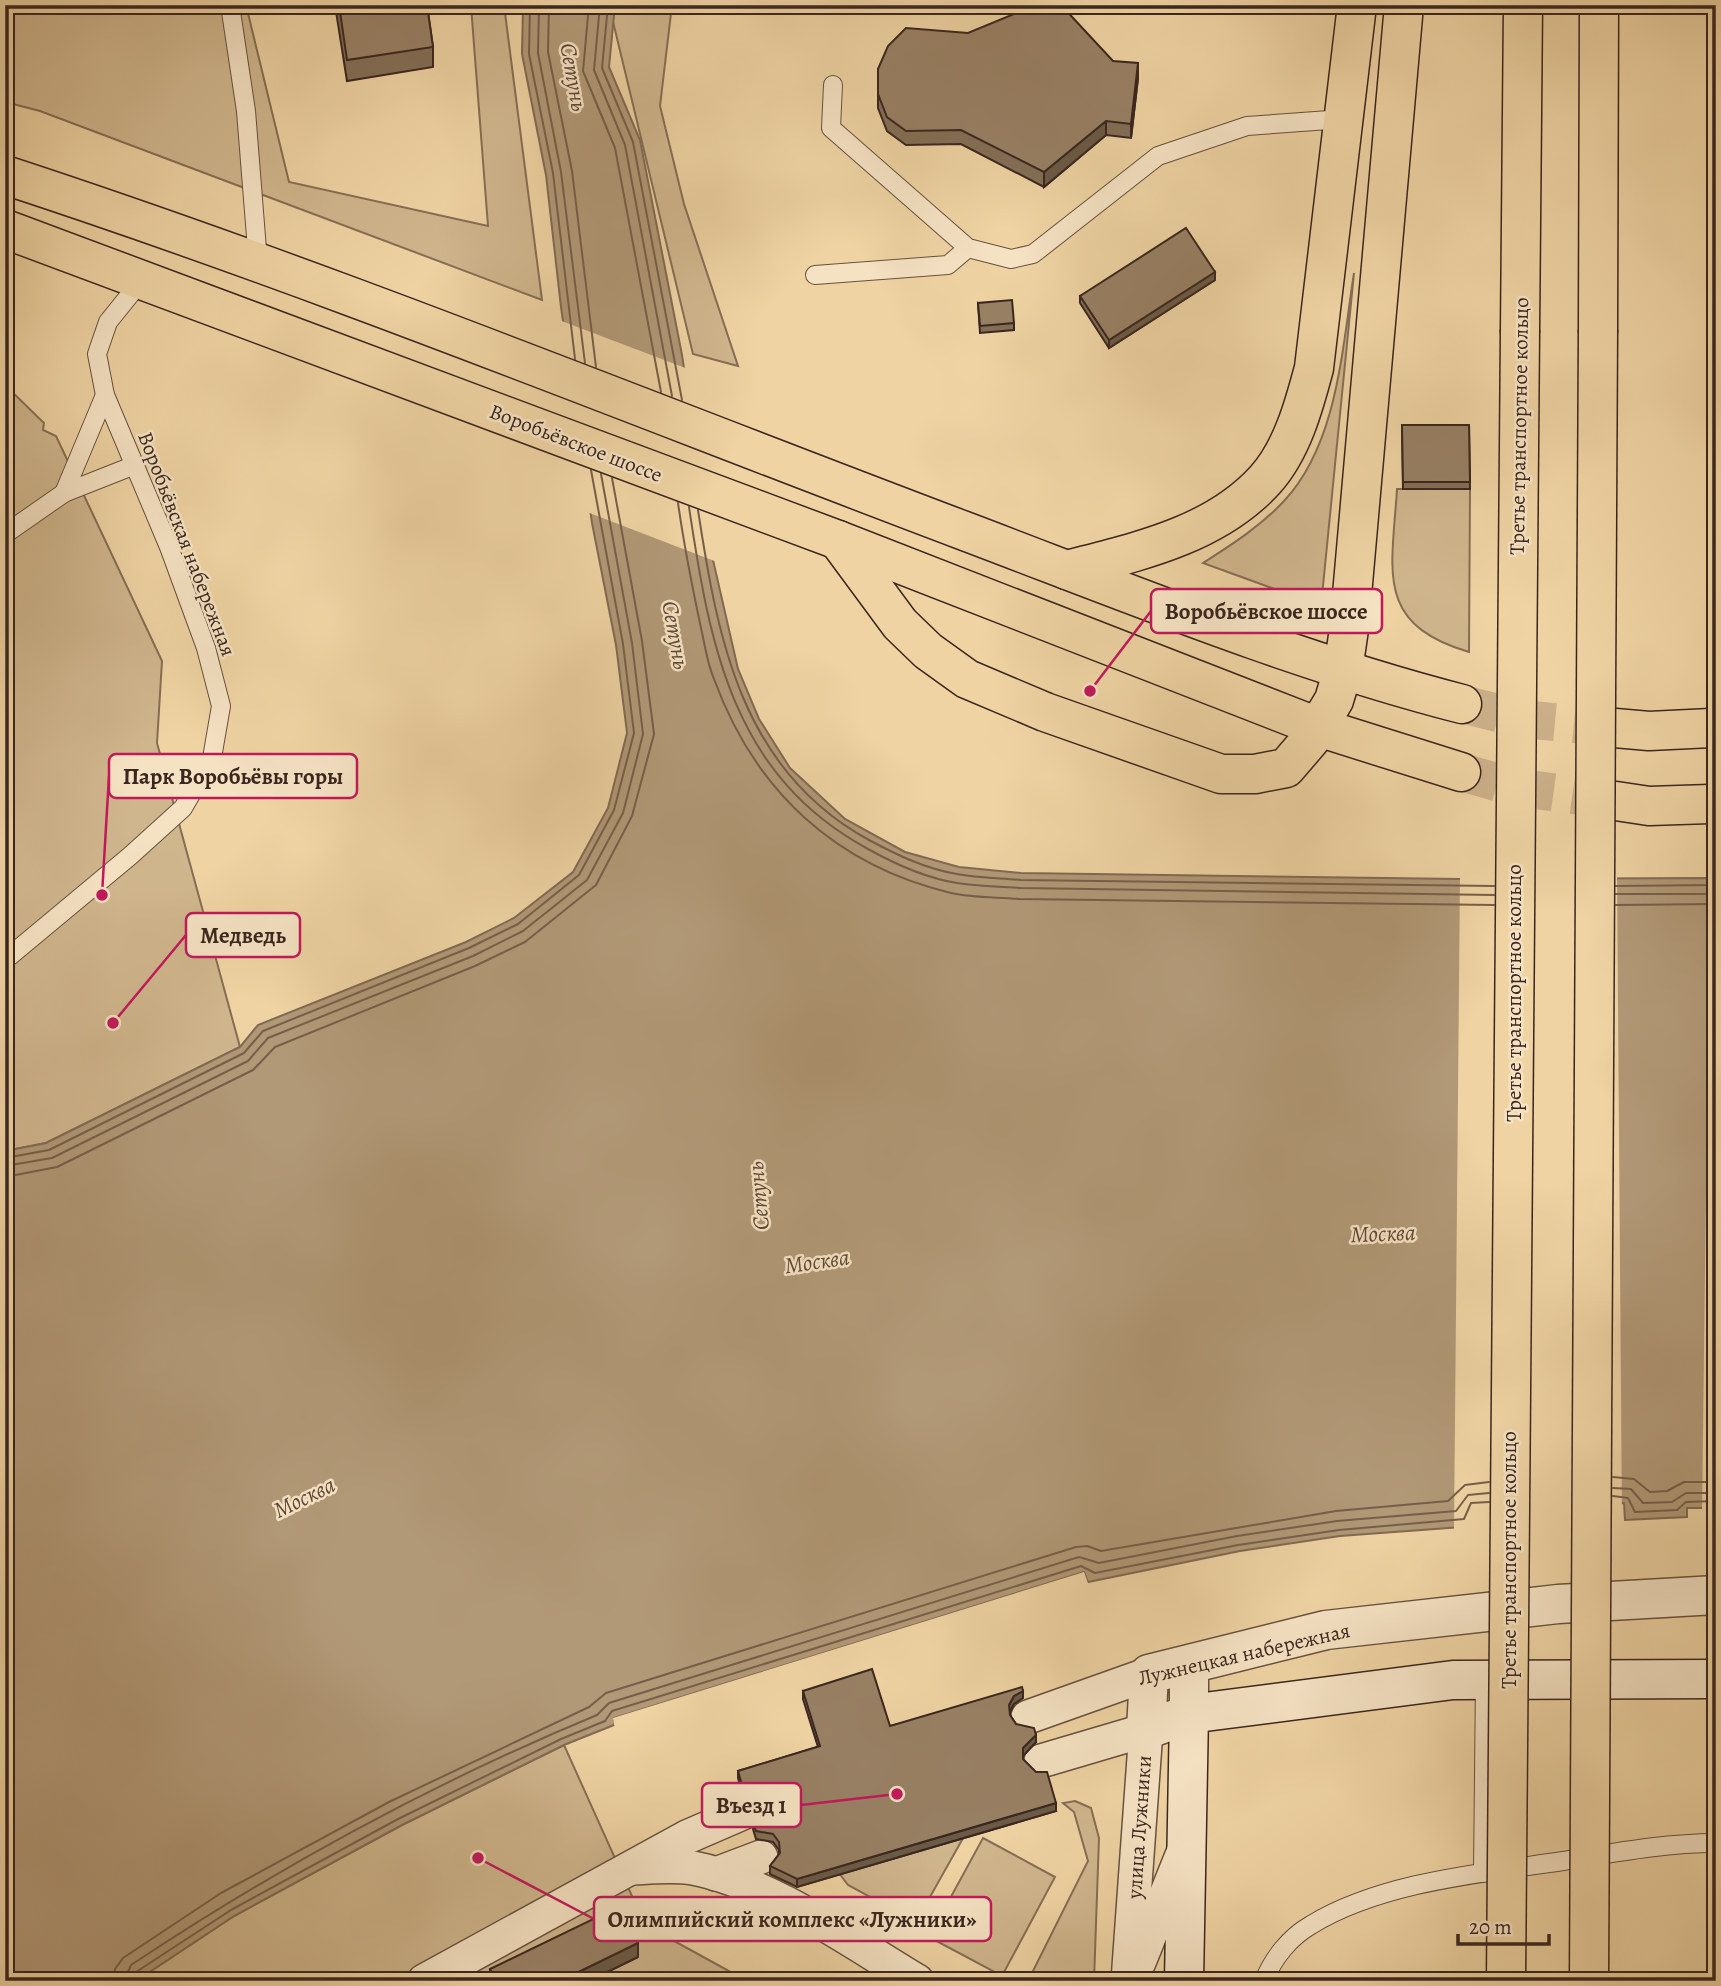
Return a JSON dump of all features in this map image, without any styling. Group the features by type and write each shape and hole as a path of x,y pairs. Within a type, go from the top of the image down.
{"main road":[{"path":"1066,570 1185,536 1230,510 1265,480 1284,450 1302,413 1314,368 1357,5"},
{"path":"838,540 900,624 928,651 967,679 1045,712 1221,774 1255,774 1286,768 1318,727 1334,700 1343,670 1349,629 1404,5"},
{"name":"Третье транспортное кольцо","path":"1506,1981 1523,5"},
{"path":"1589,1981 1599,5"},
{"path":"5,175 258,262 1066,570 1343,670 1462,704"},
{"name":"Воробьёвское шоссе","path":"5,229 838,540 1318,727 1461,772"},
{"path":"1632,729 1711,727"},
{"path":"1632,804 1710,804"},
{"name":"Лужнецкая набережная","path":"1149,1674 1326,1630 1558,1604 1716,1595"},
{"path":"1184,1981 1189,1664"},
{"name":"улица Лужники","path":"1146,1730 1149,1674"},
{"path":"1146,1730 1189,1714 1485,1678 1716,1679"}],"street":[{"name":"Лужнецкая набережная","path":"1028,1717 1149,1674"},
{"path":"1041,1761 1146,1730"},
{"name":"улица Лужники","path":"1130,1981 1146,1730"},
{"path":"424,1981 460,1972 628,1868 687,1837 747,1811"},
{"name":"улица Лужники","path":"1130,1981 1187,1844"},
{"path":"716,1874 761,1857"},
{"path":"628,1868 691,1868 716,1874 796,1909 917,1981"}],"lane":[{"path":"230,5 246,111 258,262"},
{"path":"833,85 831,128 968,248 1011,259 1033,254 1158,156 1247,125 1343,119"},
{"path":"815,275 948,265 968,248"},
{"name":"Воробьёвская набережная","path":"5,960 130,856 183,807 212,758 221,706 206,648 105,395 97,354 108,322 141,281"},
{"path":"64,493 105,395"},
{"path":"5,534 64,493 135,466"},
{"path":"1483,1873 1485,1678"},
{"path":"1264,1981 1276,1958 1292,1939 1331,1914 1368,1899 1483,1873 1625,1852 1716,1843"}],"shaded area":[{"path":"5,5 246,5 289,182 488,226 471,6 504,5 542,300 40,111 5,102"},
{"path":"609,5 672,5 660,106 684,204 738,366 693,354"},
{"path":"1354,273 1321,606 1203,563 1266,519 1302,478 1327,423 1335,393"},
{"path":"6,386 44,423 43,430 56,436 162,661 157,743 240,1047 46,1143 5,1151"},
{"path":"1397,489 1470,489 1469,652 1438,640 1417,626 1403,610 1396,591 1393,569"},
{"path":"564,1745 645,1925 747,1981 136,1981 234,1916 402,1825"},
{"path":"1075,1801 1091,1808 1099,1838 1094,1981 1028,1981 1088,1861 1074,1812 1063,1803"},
{"path":"967,1831 916,1922 848,1885 839,1873"},
{"path":"983,1838 1055,1877 1002,1976 929,1937"}],"water":[{"path":"523,5 615,5 609,67 640,140 682,355 713,560 738,669 759,719 790,768 845,819 905,852 959,867 1021,873 1460,879 1716,878 1716,1508 1687,1508 1687,1517 1625,1520 1624,1503 1474,1509 1475,1526 1340,1536 1240,1551 1088,1582 1084,1572 614,1718 614,1725 564,1745 402,1825 234,1916 136,1981 5,1981 5,1151 46,1143 240,1047 258,1025 466,942 514,918 573,872 608,808 627,733 616,645 592,523 561,307 546,175 522,54"}],"pier":[{"path":"559,320 688,369 717,562 587,512"},
{"path":"1617,875 1622,1521 1621,1507 1478,1512 1477,1529 1454,1530 1460,876"},
{"path":"1710,875 1716,875 1716,1512 1702,1512"},
{"path":"1084,1572 1089,1586 1085,1584 1082,1576 617,1720 617,1728 614,1725 613,1718"}],"building":[{"path":"339,5 427,5 433,47 347,60"},
{"path":"1036,5 1061,5 1113,61 1138,63 1131,124 1106,121 1044,172 961,130 906,131 887,117 878,94 878,69 888,46 906,28 968,33"},
{"path":"1186,228 1215,272 1109,340 1080,296"},
{"path":"1012,300 1014,323 980,326 978,303"},
{"path":"1402,425 1469,425 1470,482 1403,482"},
{"path":"872,1669 890,1726 1022,1687 1023,1691 1014,1696 1009,1705 1010,1715 1016,1724 1034,1728 1036,1735 1023,1748 1023,1759 1036,1772 1047,1772 1056,1803 797,1879 770,1866 780,1853 779,1842 773,1834 756,1831 753,1822 763,1814 765,1796 758,1788 742,1785 738,1771 820,1746 803,1691"},
{"path":"620,1906 638,1943 560,1981 495,1981 490,1969"}],"tunnel":[{"path":"1462,704 1522,719 1615,728"},
{"path":"1461,772 1514,787 1616,801"}],"place":[{"name":"Воробьёвское шоссе","path":"1090,691"},
{"name":"Парк Воробьёвы горы","path":"102,895"},
{"name":"Медведь","path":"113,1023"},
{"name":"Въезд 1","path":"897,1794"},
{"name":"Олимпийский комплекс «Лужники»","path":"478,1858"}],"water label":[{"name":"Сетунь","path":"574,77"},
{"name":"Сетунь","path":"676,635"},
{"name":"Сетунь","path":"758,1196"},
{"name":"Москва","path":"1383,1233"},
{"name":"Москва","path":"817,1261"},
{"name":"Москва","path":"304,1497"}]}
